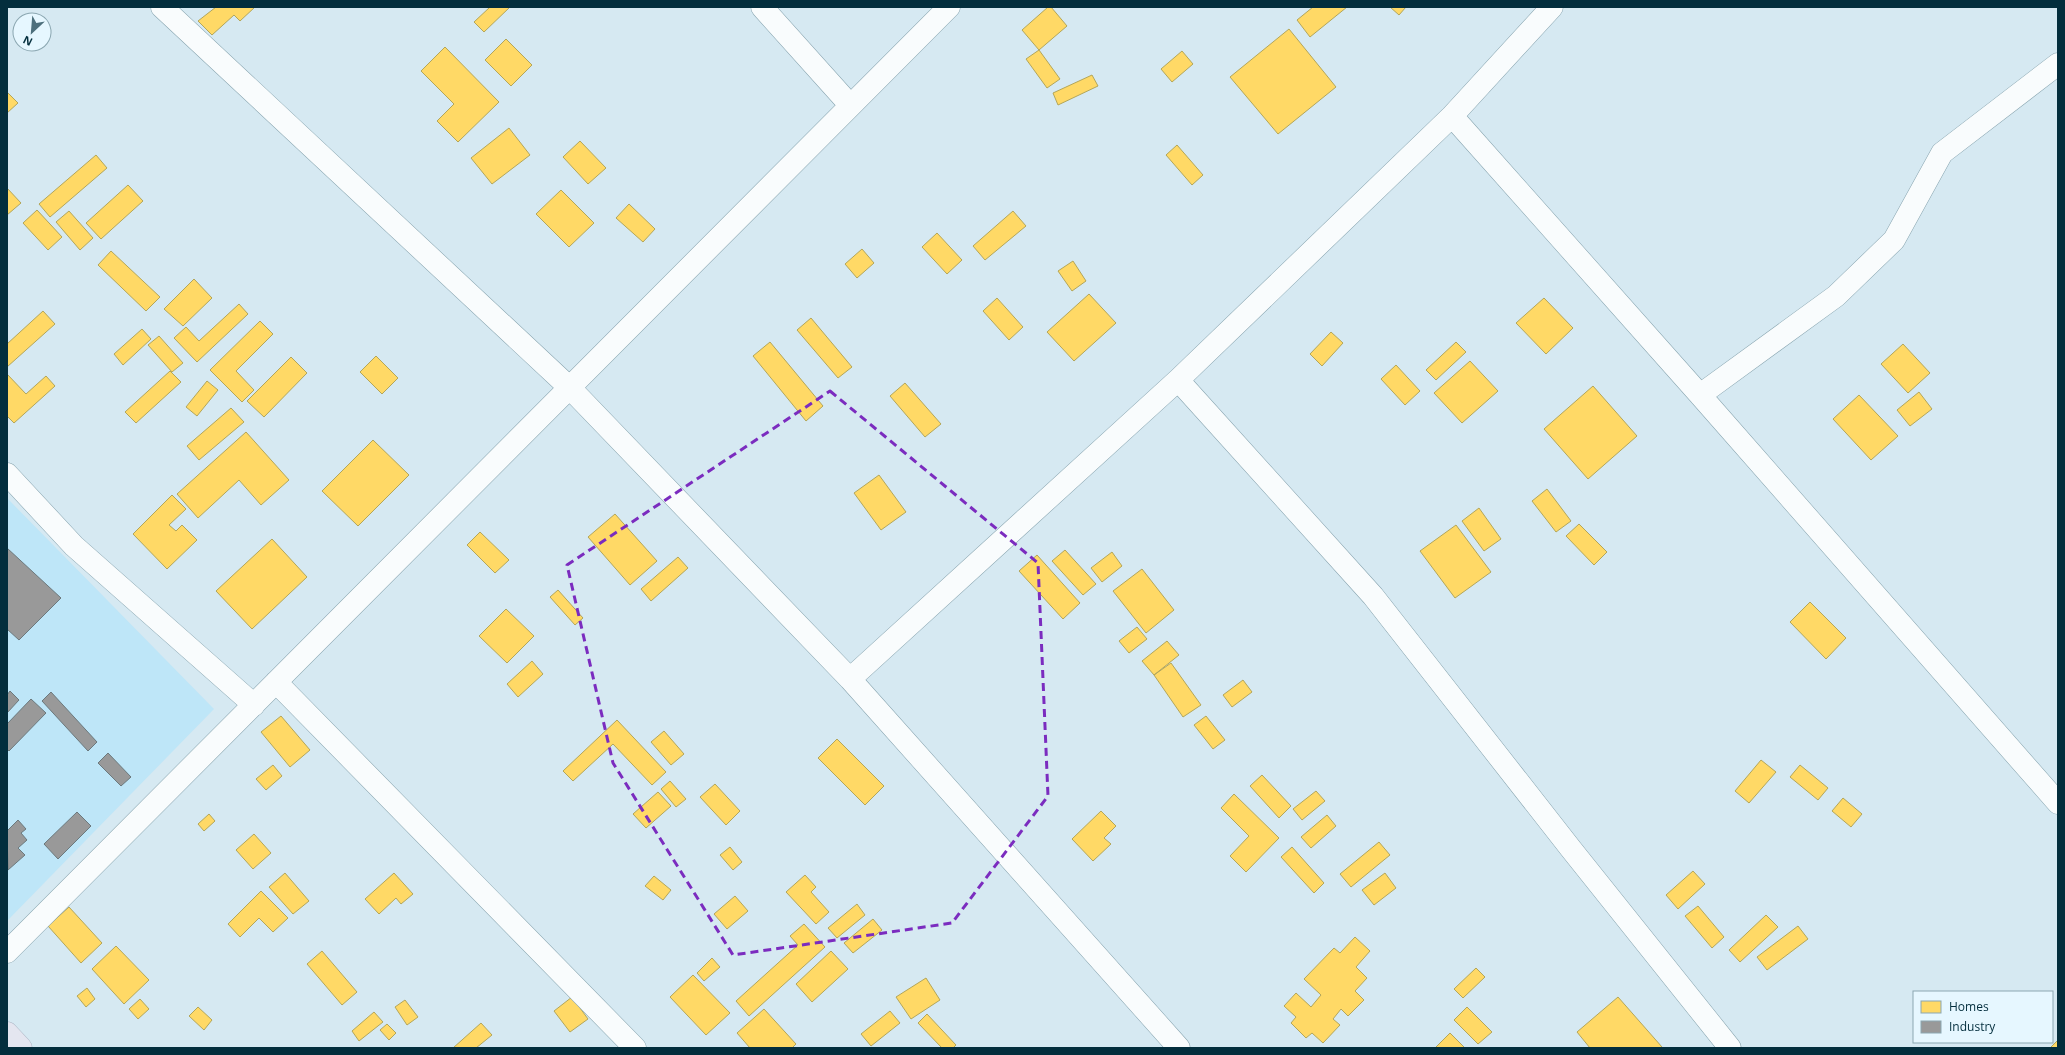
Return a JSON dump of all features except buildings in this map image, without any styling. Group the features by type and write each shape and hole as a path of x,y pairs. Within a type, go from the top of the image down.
{"highway":[{"path":"7,1033 21,1048"}],"street":[{"path":"162,7 570,388 850,679 1179,1048"},
{"path":"762,7 850,105"},
{"path":"7,952 949,7"},
{"path":"850,679 1178,380 1452,116 1552,7"},
{"path":"1700,395 1836,296 1894,240 1942,153 2058,64"},
{"path":"1452,116 1700,395 2058,803"},
{"path":"1178,380 1373,596 1571,849 1730,1048"},
{"path":"7,474 74,546 254,705"},
{"path":"276,682 635,1048"}],"highlighted area":[{"path":"830,391 1038,563 1048,796 952,923 733,955 613,763 567,565"}],"shaded area":[{"path":"7,498 214,709 7,921"}]}
